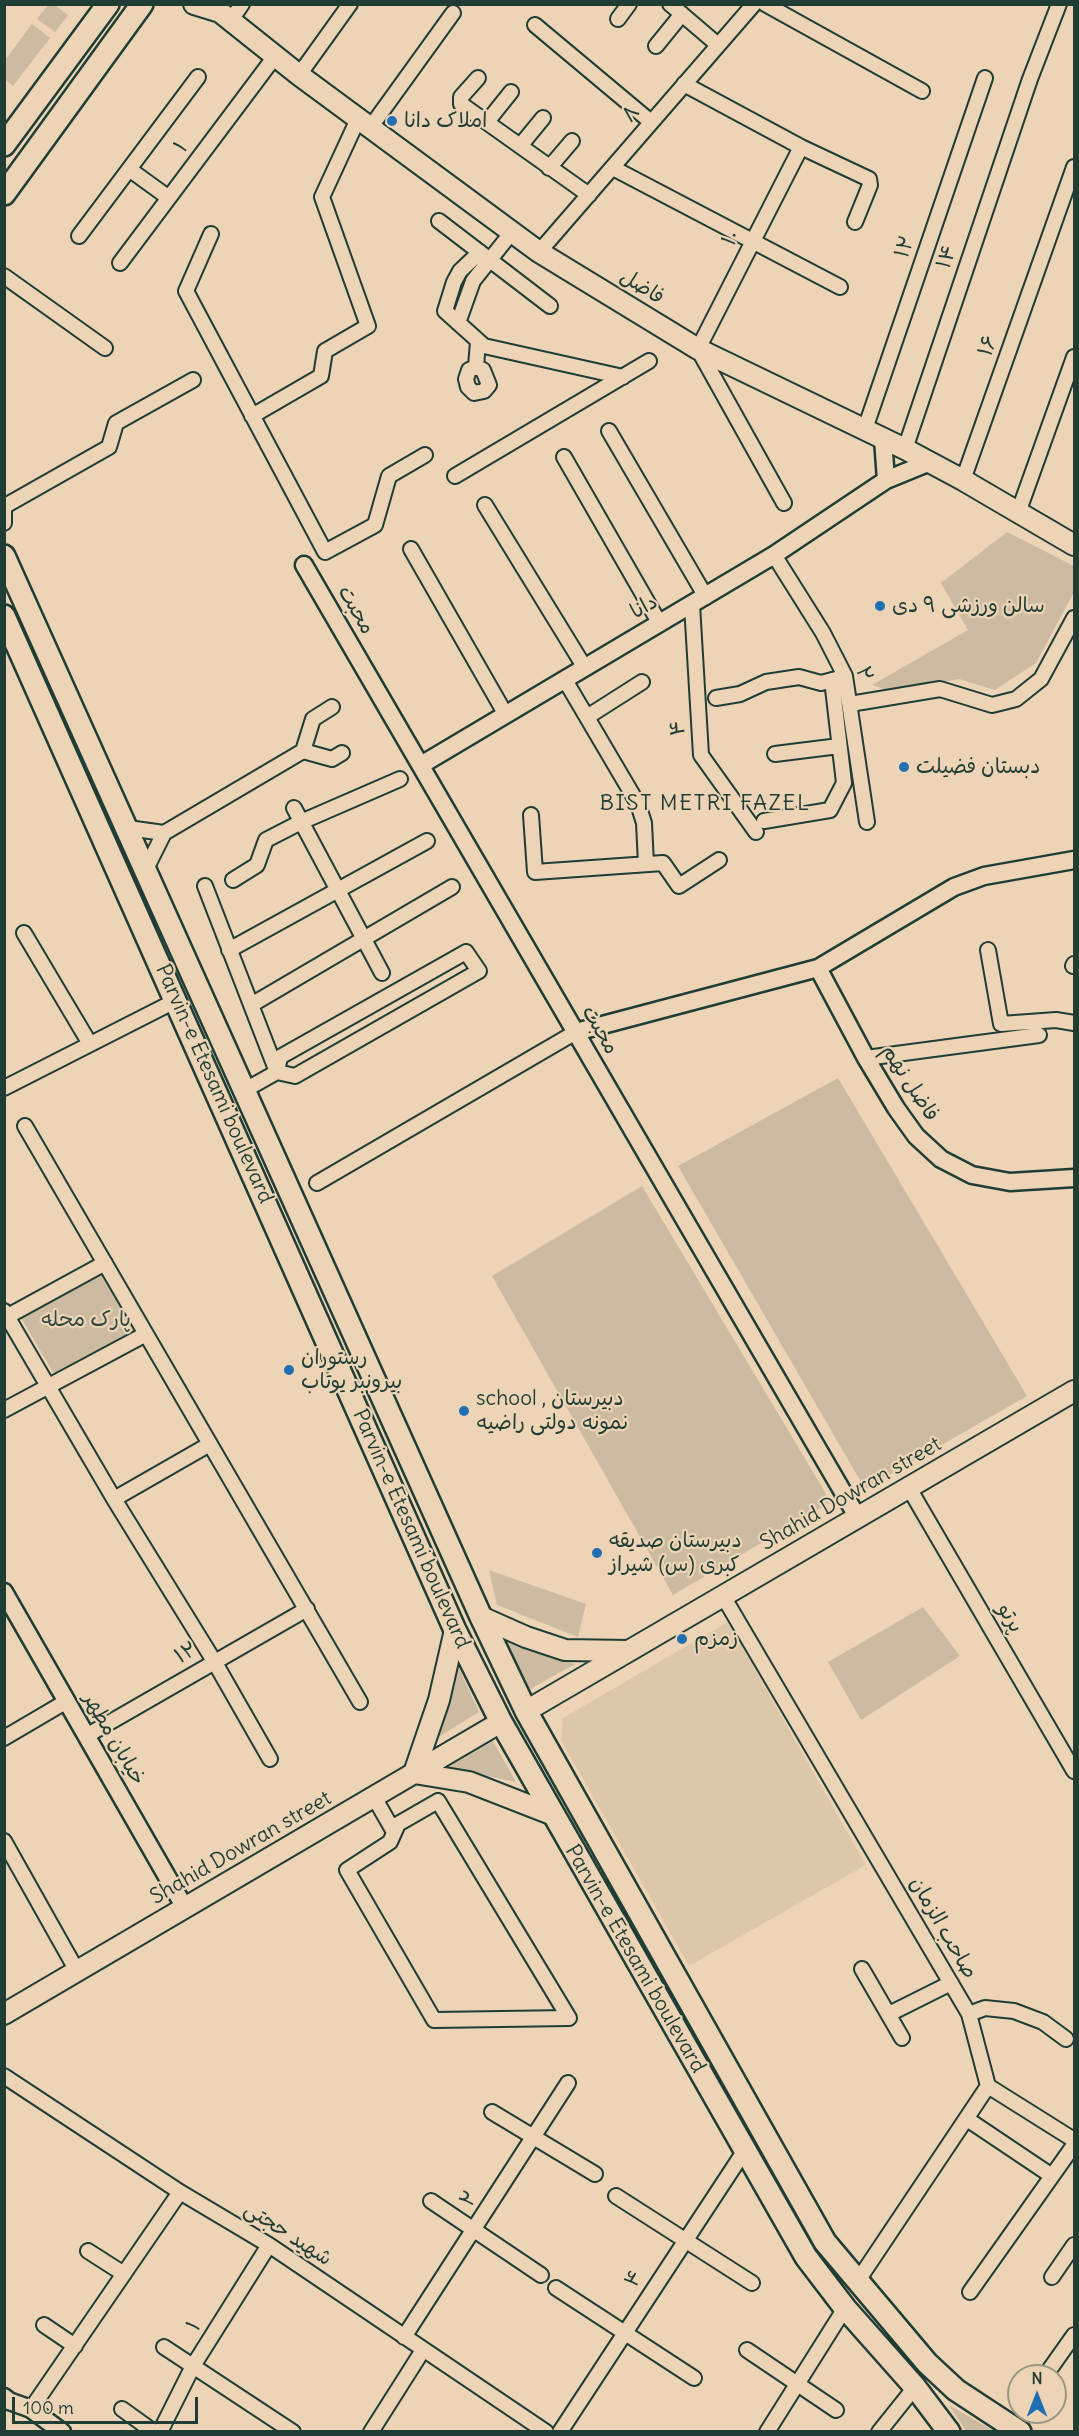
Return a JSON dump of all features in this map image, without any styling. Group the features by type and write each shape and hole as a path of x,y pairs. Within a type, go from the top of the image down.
{"main road":[{"path":"4,145 108,4"},
{"path":"4,194 142,4"},
{"name":"فاضل","path":"194,4 227,10 299,75 539,252 698,349 930,462 1074,545"},
{"name":"Parvin-e Etesami boulevard","path":"4,556 481,1617 526,1711 825,2242 927,2363 956,2390 1007,2418"},
{"name":"Parvin-e Etesami boulevard","path":"4,616 177,1000 455,1630 501,1722 551,1814 806,2257 845,2308 915,2387 949,2432"},
{"path":"318,1318 333,1316 342,1306"},
{"path":"327,1339 338,1329 352,1328"},
{"name":"Shahid Dowran street","path":"526,1711 1074,1391"},
{"path":"481,1617 526,1637 565,1650 629,1651"},
{"path":"455,1630 439,1700 414,1773 469,1782 551,1814"},
{"path":"543,1741 546,1715 559,1692"},
{"name":"Shahid Dowran street","path":"4,2014 501,1722"},
{"path":"706,2083 728,2070"}],"street":[{"path":"299,75 350,4"},
{"path":"618,19 629,4"},
{"path":"670,4 718,45"},
{"name":"۸","path":"539,252 754,4"},
{"path":"765,4 922,91"},
{"name":"۱۴","path":"904,449 1030,79 1059,4"},
{"path":"252,416 321,376 325,351 368,326 322,197 364,123 453,13"},
{"path":"656,46 682,14"},
{"path":"536,25 651,122"},
{"name":"۱","path":"120,263 276,55"},
{"path":"79,236 198,77"},
{"path":"478,78 459,101 589,195"},
{"name":"۱۲","path":"866,429 985,78"},
{"path":"684,84 871,182 855,222"},
{"path":"487,122 511,92"},
{"path":"520,146 543,118"},
{"path":"549,168 572,141"},
{"name":"۱۰","path":"698,349 801,147"},
{"name":"۱۶","path":"963,480 1074,167"},
{"path":"613,168 752,243 840,287"},
{"path":"129,169 169,198"},
{"path":"439,221 550,306"},
{"path":"512,232 485,256 460,271 454,282 446,311 484,346 623,377"},
{"path":"211,234 186,291 325,552 375,525 389,476 424,455"},
{"path":"458,323 469,288 485,256"},
{"path":"4,276 105,348"},
{"path":"476,367 478,341"},
{"path":"698,349 784,503"},
{"path":"1018,513 1074,357"},
{"path":"455,476 649,361"},
{"path":"4,523 5,506 109,447 116,423 194,380"},
{"path":"609,431 699,601"},
{"path":"884,439 886,480"},
{"path":"564,457 660,624"},
{"name":"دانا","path":"421,765 699,601 774,555 886,480 930,462"},
{"path":"485,505 585,668"},
{"path":"411,549 506,715"},
{"name":"۲","path":"774,555 823,633 838,678 850,704 867,822"},
{"name":"محبت","path":"304,565 858,1518"},
{"name":"۴","path":"699,601 701,754 760,826 830,810 843,783 839,746"},
{"path":"850,704 940,689 992,705 1016,699 1041,679 1074,618"},
{"path":"716,699 741,694 766,682 799,677 821,683 838,678 839,746 775,754"},
{"path":"565,680 638,804 644,823 646,864"},
{"path":"587,717 642,682"},
{"path":"146,869 164,833 303,752 313,719 332,706"},
{"path":"303,752 332,759 342,753"},
{"path":"233,880 257,865 266,840 301,822 400,779"},
{"path":"294,808 382,973"},
{"path":"531,815 535,872 663,863 679,886 718,860"},
{"path":"128,828 164,833"},
{"path":"230,950 427,841"},
{"path":"317,1183 576,1032 818,968 954,887 984,876 1074,860"},
{"path":"205,886 277,1072"},
{"path":"251,1005 452,887"},
{"path":"24,933 90,1044"},
{"path":"988,950 1001,1024 1056,1020 1074,1023"},
{"path":"245,1090 277,1072 295,1076 479,971 466,952 280,1057 277,1072"},
{"name":"فاضل نهم","path":"818,968 866,1058 896,1108 916,1136 942,1159 972,1175 1010,1182 1074,1178"},
{"path":"5,1087 177,1000"},
{"path":"866,1058 1040,1035"},
{"path":"25,1126 360,1702"},
{"path":"105,1263 6,1314 114,1499 214,1661 270,1759"},
{"path":"4,1410 146,1334"},
{"path":"114,1499 210,1444"},
{"name":"پرتو","path":"909,1488 1072,1762"},
{"name":"خیابان مطهر","path":"4,1592 185,1908"},
{"name":"صاحب الزمان","path":"723,1596 969,2014 988,2086"},
{"name":"۱۲","path":"86,1736 307,1609"},
{"path":"4,1738 67,1701"},
{"path":"374,1797 394,1832"},
{"path":"438,1801 569,2018 434,2020 347,1870 390,1842 394,1832 398,1824 438,1801"},
{"path":"4,1841 77,1971"},
{"path":"861,1969 902,2038"},
{"path":"889,2014 951,1983"},
{"path":"969,2014 985,2008 1014,2011 1042,2022 1066,2039"},
{"name":"شهید حجتی","path":"4,2076 180,2192 269,2246 546,2432"},
{"name":"۲","path":"404,2337 568,2083"},
{"path":"857,2282 988,2086 1074,2140"},
{"path":"492,2112 595,2174"},
{"path":"967,2118 1052,2176"},
{"path":"970,2292 1074,2145"},
{"name":"۴","path":"560,2432 745,2150"},
{"path":"32,2409 180,2192"},
{"path":"616,2196 752,2283"},
{"path":"431,2201 541,2275"},
{"path":"1052,2277 1074,2245"},
{"name":"۱","path":"160,2432 193,2366 269,2246"},
{"path":"88,2251 124,2274"},
{"path":"556,2288 694,2378"},
{"path":"767,2432 845,2308"},
{"path":"44,2325 75,2346"},
{"path":"1053,2364 1074,2335"},
{"path":"164,2347 292,2432"},
{"path":"372,2432 423,2350"},
{"path":"747,2350 836,2410"},
{"path":"879,2432 915,2387"},
{"path":"6,2400 32,2409 62,2432"},
{"path":"122,2409 154,2432"}],"shaded area":[{"path":"728,1622 866,1865 689,1966 561,1740 563,1718"}],"green space":[{"path":"48,5 55,5 68,15 55,32 37,19"},
{"path":"32,24 50,38 13,86 5,79 5,60"},
{"path":"1007,532 1074,566 1074,592 1036,663 995,690 959,679 890,691 872,685 968,630 941,583"},
{"path":"838,1078 1027,1396 865,1489 678,1166"},
{"path":"642,1186 831,1502 673,1595 492,1276"},
{"name":"پارک محله","path":"107,1270 139,1329 54,1374 21,1318"},
{"path":"489,1570 586,1604 578,1637 497,1605"},
{"path":"923,1607 960,1656 861,1720 828,1662"},
{"path":"501,1637 575,1664 525,1692"},
{"path":"456,1662 479,1712 432,1741"},
{"path":"493,1741 516,1782 447,1768"},
{"path":"949,2405 994,2431 966,2431"}],"place":[{"name":"املاک دانا","path":"392,121"},
{"name":"سالن ورزشی ۹ دی","path":"880,606"},
{"name":"دبستان فضیلت","path":"904,767"},
{"name":"رستوران بیرونبر یوتاب","path":"289,1370"},
{"name":"school , دبیرستان نمونه دولتی راضیه","path":"464,1411"},
{"name":"دبیرستان صدیقه کبری (س) شیراز","path":"597,1553"},
{"name":"زمزم","path":"682,1639"}],"district":[{"name":"BIST METRI FAZEL","path":"705,804"}]}
